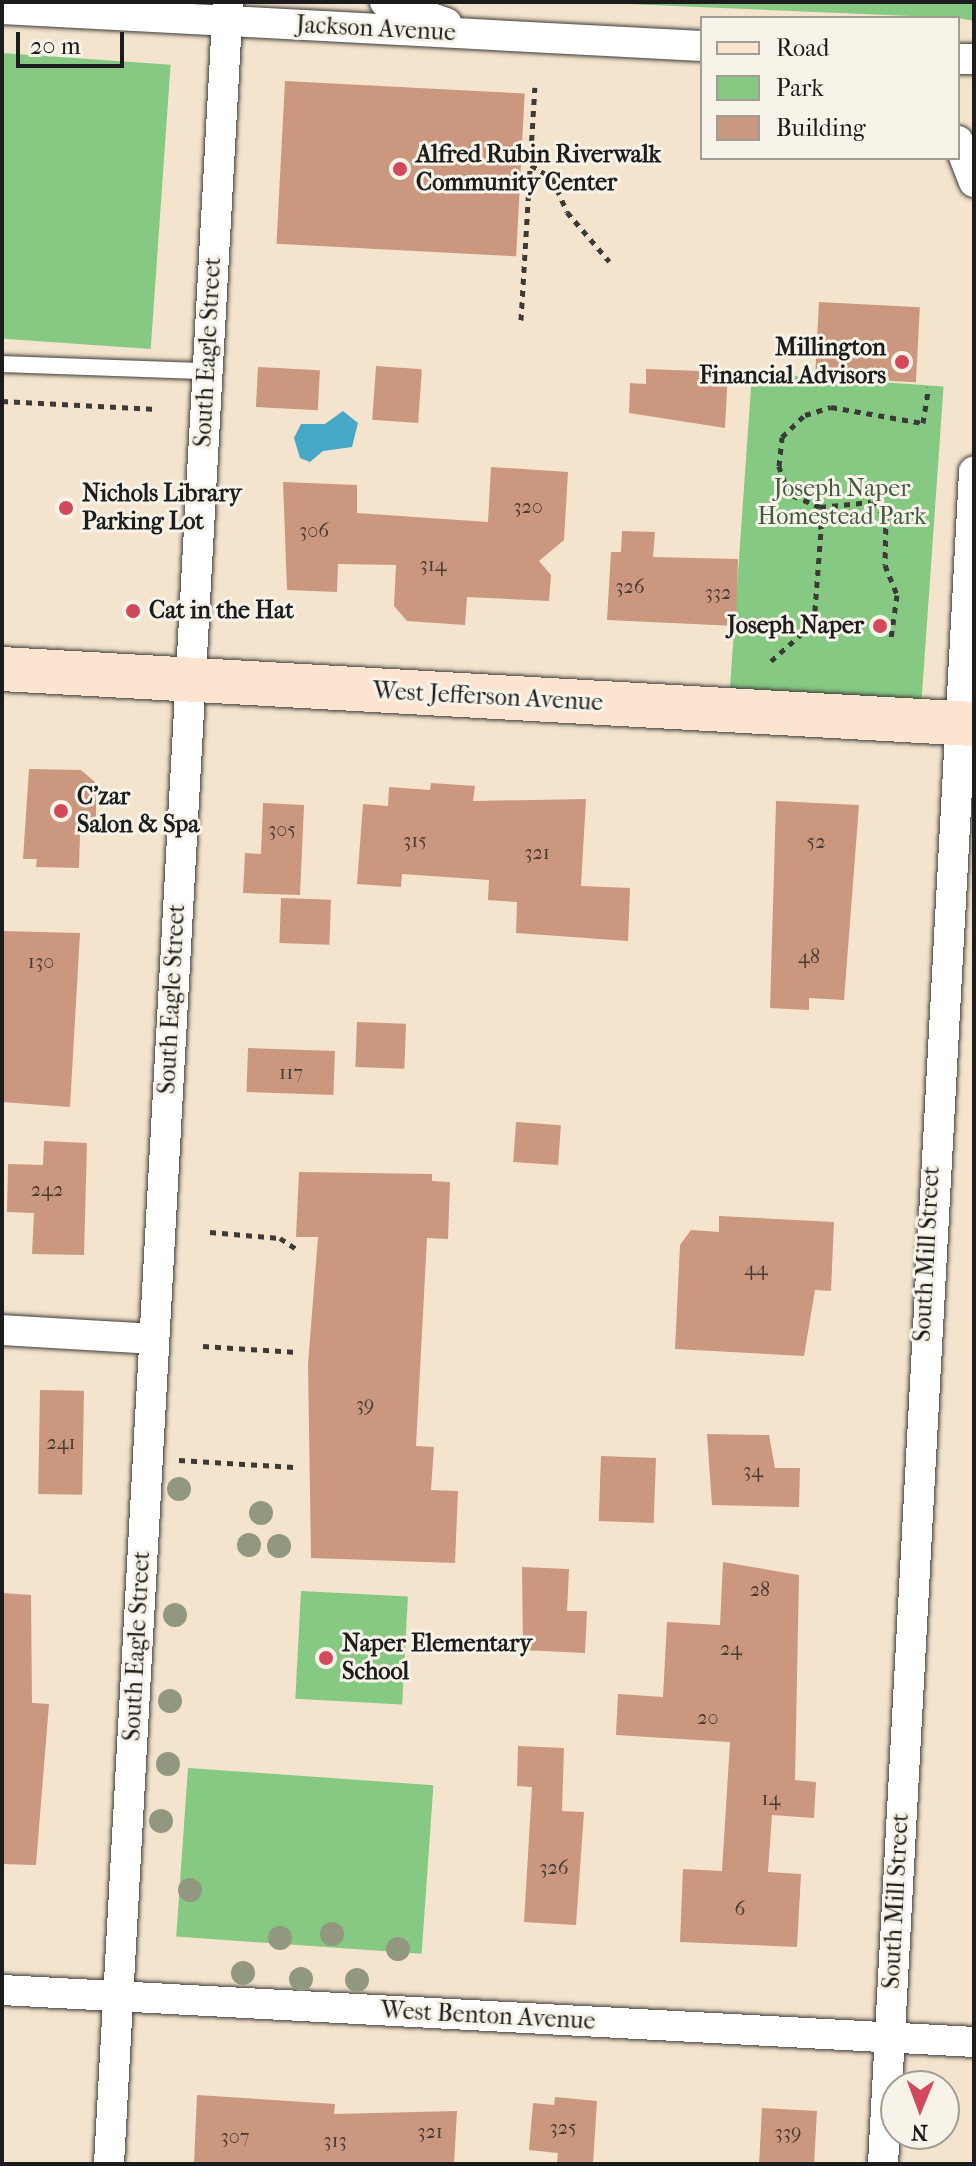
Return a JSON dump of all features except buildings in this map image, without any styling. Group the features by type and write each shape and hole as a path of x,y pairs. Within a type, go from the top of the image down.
{"street":[{"path":"385,2 478,34"},
{"name":"Jackson Avenue","path":"2,9 227,11 478,34 700,46"},
{"name":"South Eagle Street","path":"109,2164 227,11"},
{"path":"960,146 974,182"},
{"name":"South Mill Street","path":"883,2164 964,724 974,471"},
{"name":"West Jefferson Avenue","path":"2,669 964,724"},
{"path":"2,1330 153,1339"},
{"name":"West Benton Avenue","path":"2,1990 974,2042"}],"lane":[{"path":"2,364 207,371"}],"path":[{"path":"521,320 535,87"},
{"path":"531,165 552,178 567,212 609,261"},
{"path":"891,639 897,595 885,565 886,516 871,502 820,507 789,494 779,466 782,437 805,415 831,407 923,423 929,387"},
{"path":"2,401 157,409"},
{"path":"771,661 814,623 820,507"},
{"path":"210,1232 280,1238 298,1250"},
{"path":"203,1346 297,1352"},
{"path":"169,1459 294,1467"}],"green space":[{"path":"579,2 974,2 974,21 960,16"},
{"path":"2,53 171,65 151,349 2,339"},
{"name":"Joseph Naper Homestead Park","path":"752,373 944,386 920,730 728,716"},
{"path":"301,1591 408,1597 402,1704 295,1699"},
{"path":"188,1768 433,1785 422,1954 176,1937"}],"water":[{"path":"343,411 358,423 352,447 323,451 310,462 300,458 294,438 301,424 325,424"}],"place":[{"name":"Alfred Rubin Riverwalk Community Center","path":"400,169"},
{"name":"Millington Financial Advisors","path":"902,362"},
{"name":"Nichols Library Parking Lot","path":"66,508"},
{"name":"Cat in the Hat","path":"133,611"},
{"name":"Joseph Naper","path":"880,626"},
{"name":"C'zar Salon & Spa","path":"61,811"},
{"name":"Naper Elementary School","path":"326,1658"}]}
